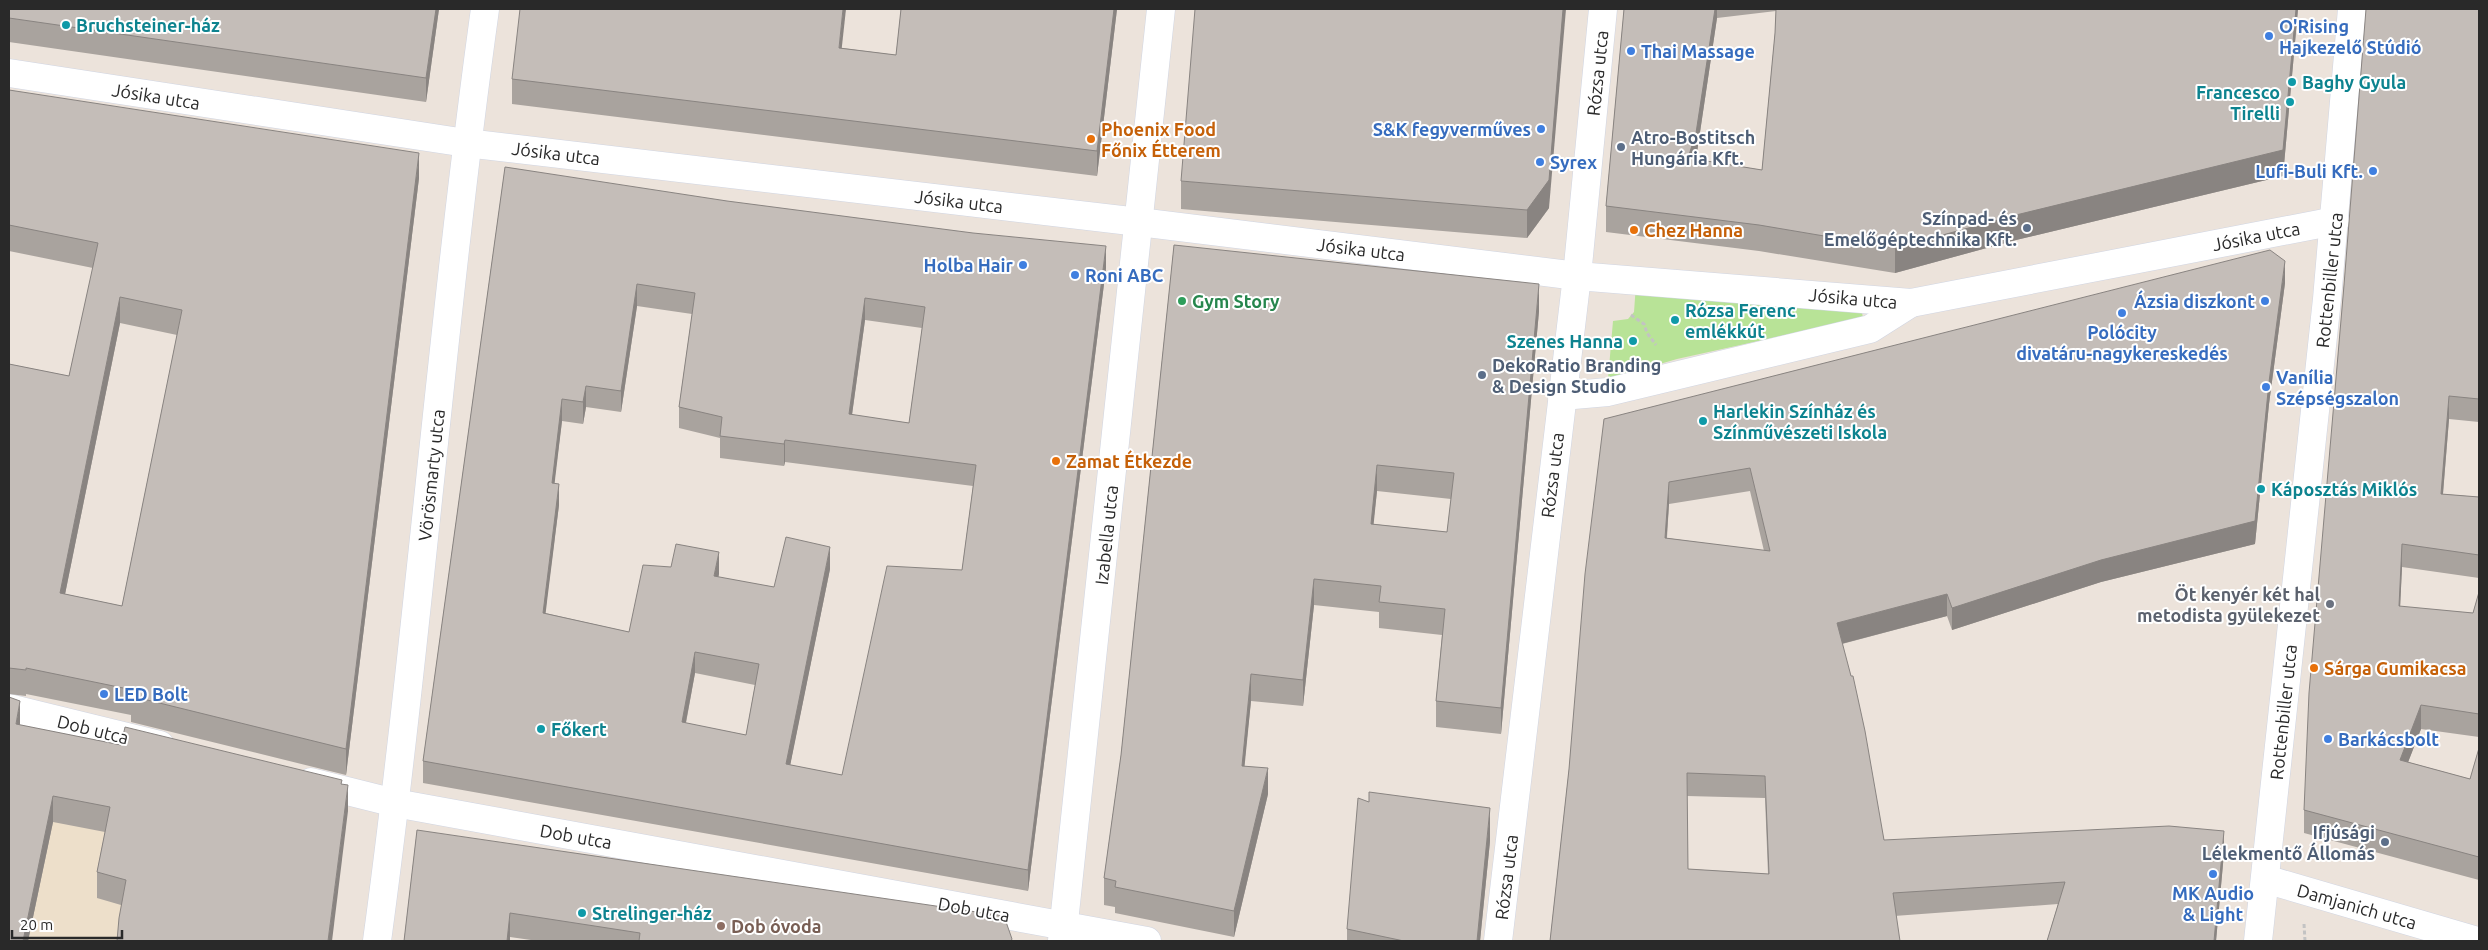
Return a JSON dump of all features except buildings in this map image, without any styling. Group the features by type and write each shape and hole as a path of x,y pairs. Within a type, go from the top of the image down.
{"street":[{"name":"Vörösmarty utca","path":"376,941 396,803 466,143 485,9"},
{"name":"Izabella utca","path":"1064,933 1161,9"},
{"name":"Rózsa utca","path":"1498,941 1576,276 1603,9"},
{"name":"Rottenbiller utca","path":"2258,941 2335,220 2352,9"},
{"name":"Jósika utca","path":"9,73 466,143 1139,222 1576,276 1912,303 2335,220"},
{"name":"Jósika utca","path":"1562,396 1608,392 1870,329 1912,303"},
{"name":"Dob utca","path":"9,708 183,751"},
{"name":"Dob utca","path":"289,777 396,803 1064,933 1147,941"},
{"name":"Damjanich utca","path":"2265,879 2477,941"}],"path":[{"path":"1624,310 1644,324 1647,333 1662,350 1676,354 1680,375"}],"shaded area":[{"path":"9,730 155,762 119,941 9,941"}],"green space":[{"path":"1636,284 1860,302 1863,318 1677,359 1608,379 1613,321 1628,319 1634,312"}],"place":[{"name":"Bruchsteiner-ház","path":"66,25"},
{"name":"O'Rising Hajkezelő Stúdió","path":"2269,36"},
{"name":"Thai Massage","path":"1631,51"},
{"name":"Baghy Gyula","path":"2292,82"},
{"name":"Francesco Tirelli","path":"2290,102"},
{"name":"S&K fegyverműves","path":"1541,129"},
{"name":"Phoenix Food Főnix Étterem","path":"1091,139"},
{"name":"Atro-Bostitsch Hungária Kft.","path":"1621,147"},
{"name":"Syrex","path":"1540,162"},
{"name":"Lufi-Buli Kft.","path":"2373,171"},
{"name":"Színpad- és Emelőgéptechnika Kft.","path":"2027,228"},
{"name":"Chez Hanna","path":"1634,230"},
{"name":"Holba Hair","path":"1023,265"},
{"name":"Roni ABC","path":"1075,275"},
{"name":"Gym Story","path":"1182,301"},
{"name":"Ázsia diszkont","path":"2265,301"},
{"name":"Polócity divatáru-nagykereskedés","path":"2122,313"},
{"name":"Rózsa Ferenc emlékkút","path":"1675,320"},
{"name":"Szenes Hanna","path":"1633,341"},
{"name":"DekoRatio Branding & Design Studio","path":"1482,375"},
{"name":"Vanília Szépségszalon","path":"2266,387"},
{"name":"Harlekin Színház és Színművészeti Iskola","path":"1703,421"},
{"name":"Zamat Étkezde","path":"1056,461"},
{"name":"Káposztás Miklós","path":"2261,489"},
{"name":"Öt kenyér két hal metodista gyülekezet","path":"2330,604"},
{"name":"Sárga Gumikacsa","path":"2314,668"},
{"name":"LED Bolt","path":"104,694"},
{"name":"Főkert","path":"541,729"},
{"name":"Barkácsbolt","path":"2328,739"},
{"name":"Ifjúsági Lélekmentő Állomás","path":"2385,842"},
{"name":"MK Audio & Light","path":"2213,874"},
{"name":"Strelinger-ház","path":"582,913"},
{"name":"Dob óvoda","path":"721,926"}]}
